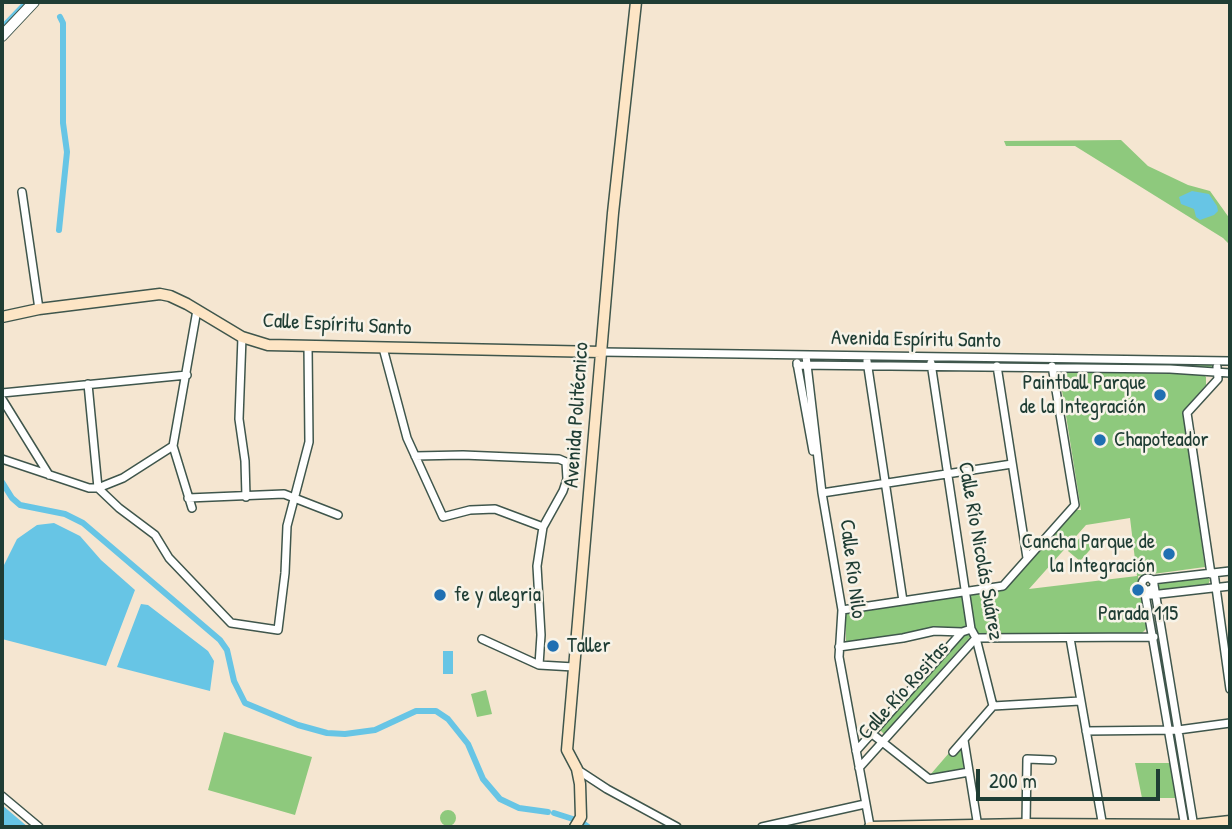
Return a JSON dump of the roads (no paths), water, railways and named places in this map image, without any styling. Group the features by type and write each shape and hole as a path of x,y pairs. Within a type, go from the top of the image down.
{"main road":[{"name":"Avenida Politécnico","path":"578,823 580,784 577,769 567,750 594,462 601,352 636,2"},
{"name":"Calle Espíritu Santo","path":"2,317 39,309 160,295 170,296 242,337 268,345 601,352"},
{"path":"870,827 1026,824 1189,826 1230,821"}],"street":[{"path":"2,36 34,2"},
{"path":"22,192 39,309"},
{"path":"192,508 173,446 197,310"},
{"path":"242,337 239,419 245,461 246,497"},
{"path":"88,384 98,488 155,535 169,558 231,623 278,630 287,526 309,442 308,346"},
{"path":"383,348 407,438 443,517 470,510 495,509 543,527"},
{"name":"Calle Río Nilo","path":"601,352 796,355 803,362 814,456 819,464 842,610 839,647 870,827"},
{"path":"997,358 1027,558"},
{"name":"Avenida Espíritu Santo","path":"803,362 997,358 1230,361"},
{"path":"842,610 1003,586 1075,505 1052,359"},
{"path":"867,360 903,601"},
{"name":"Avenida Espíritu Santo","path":"931,361 997,367 1230,373"},
{"name":"Calle Río Nicolás Suárez","path":"931,361 971,629 993,706"},
{"path":"1216,361 1218,379 1187,413 1230,690"},
{"path":"2,393 187,375"},
{"path":"2,399 48,475"},
{"path":"2,458 89,488 98,488 123,478 173,446"},
{"path":"415,456 463,455 559,459 565,462 567,479 543,527 537,566 540,664"},
{"path":"822,493 1012,464"},
{"path":"188,498 284,494 338,515"},
{"path":"1189,826 1178,730 1144,580 1153,582 1230,572"},
{"path":"1153,582 1149,593 1154,637 1169,730 1189,826"},
{"path":"1149,593 1230,586"},
{"name":"Calle Río Rositas","path":"856,751 962,632 971,629"},
{"path":"839,647 934,631 962,632"},
{"path":"975,638 1154,637"},
{"name":"Calle Río Rositas","path":"859,768 975,638"},
{"path":"1070,638 1103,826"},
{"path":"482,639 540,664 574,667"},
{"path":"953,752 993,706 1080,701"},
{"path":"1086,731 1178,730 1230,723"},
{"path":"870,733 929,779 970,772"},
{"path":"964,740 978,826"},
{"path":"1026,824 1027,759 1052,760"},
{"path":"577,769 607,789 677,827"},
{"path":"2,796 40,827"},
{"path":"762,827 865,804"}],"water":[{"path":"1192,191 1209,194 1218,211 1200,220 1196,217 1194,209 1181,204 1179,197"},
{"path":"54,523 80,536 101,560 135,590 106,666 2,639 2,569 17,539 37,525"},
{"path":"141,604 148,605 208,651 214,661 210,691 117,667"},
{"path":"443,651 453,651 453,674 443,674"},
{"path":"2,805 28,827 4,827"}],"waterway":[{"path":"2,28 27,2"},
{"path":"59,230 67,152 63,123 63,23 60,17"},
{"path":"2,482 20,505 65,514 83,523 220,640 227,650 234,681 245,703 298,725 327,733 345,734 375,730 416,711 436,711 448,719 468,744 483,779 500,799 519,808 548,812"},
{"path":"554,813 576,820"},
{"path":"584,824 588,827"}],"place":[{"name":"Paintball Parque de la Integración","path":"1160,395"},
{"name":"Chapoteador","path":"1100,440"},
{"name":"Cancha Parque de la Integración","path":"1169,554"},
{"name":"Parada 115","path":"1138,590"},
{"name":"fe y alegria","path":"440,595"},
{"name":"Taller","path":"553,646"}]}
